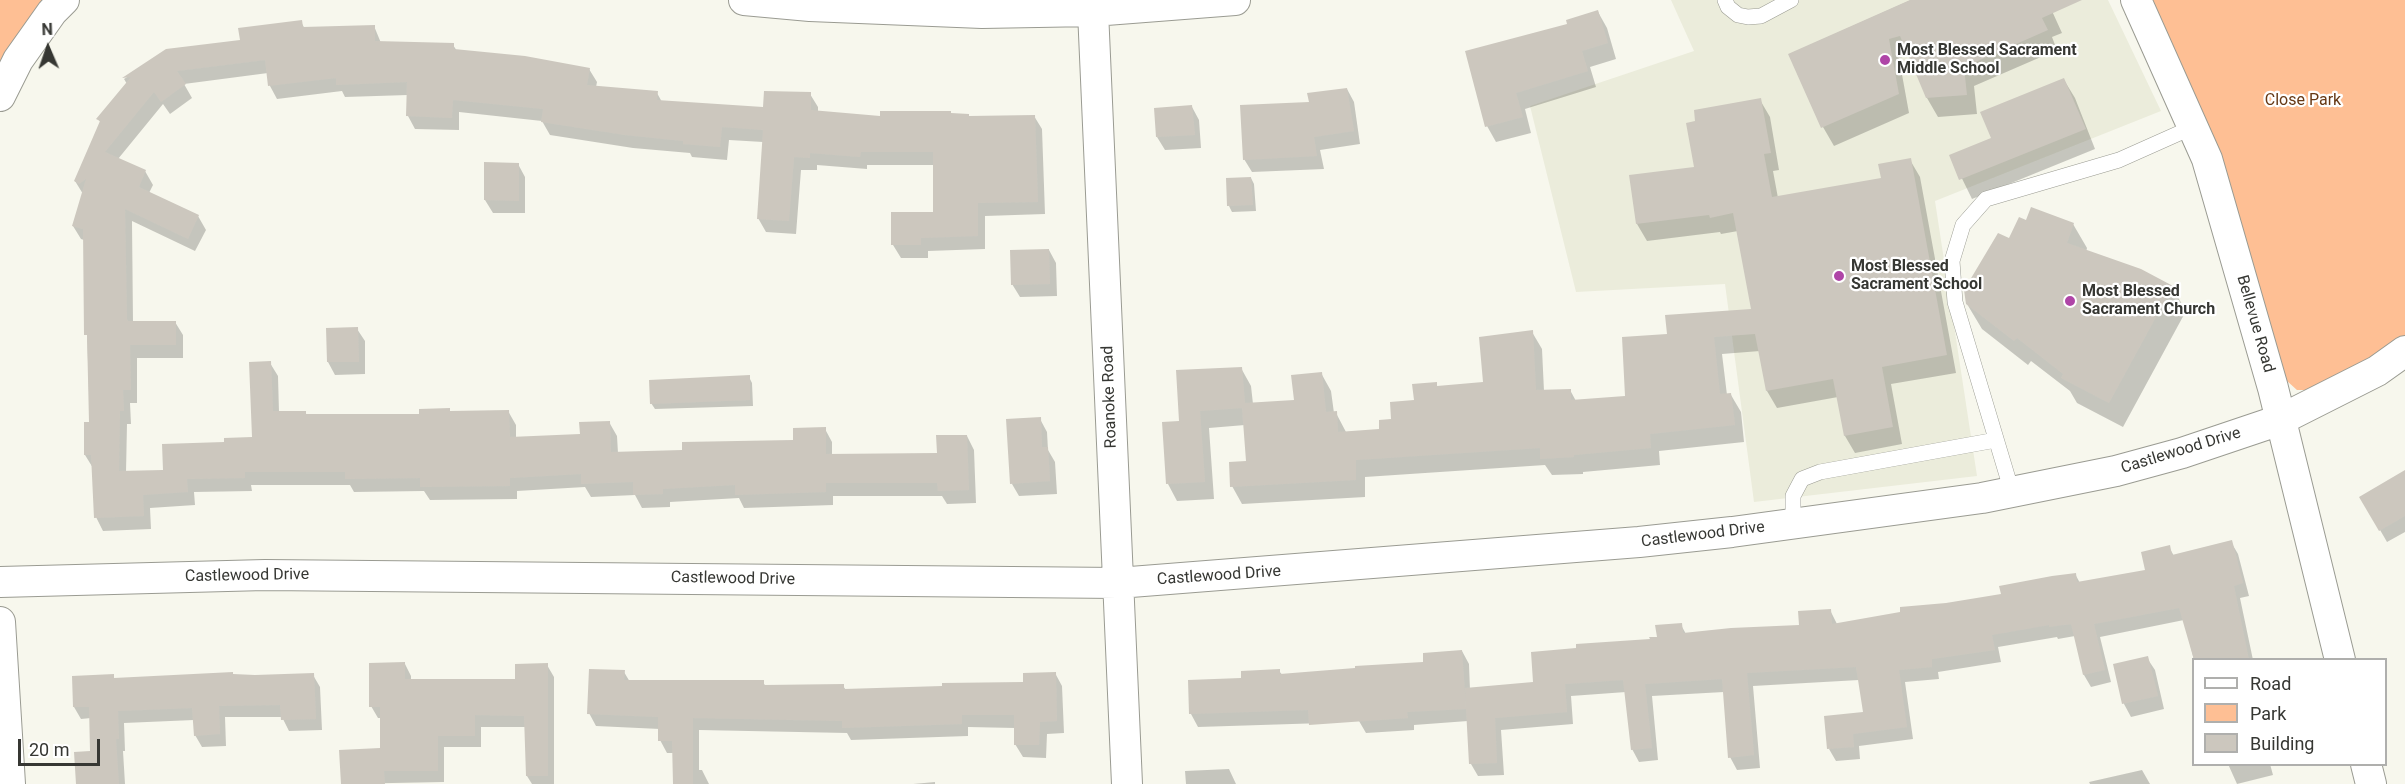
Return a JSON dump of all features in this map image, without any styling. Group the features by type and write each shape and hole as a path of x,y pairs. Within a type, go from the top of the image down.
{"street":[{"path":"0,96 18,60 52,12 64,0"},
{"path":"744,0 982,13 1094,11 1235,0"},
{"name":"Bellevue Road","path":"2136,0 2207,159 2273,388 2340,658"},
{"name":"Roanoke Road","path":"1094,11 1127,784"},
{"name":"Castlewood Drive","path":"0,582 265,575 1118,583 1639,542 1793,524 2012,492 2116,471 2171,456 2280,420 2377,371 2405,351"},
{"path":"0,622 10,784"},
{"path":"2366,766 2371,784"}],"lane":[{"path":"1725,0 1728,7 1738,15 1748,17 1761,16 1791,0"},
{"path":"2012,492 1955,302 1952,261 1962,225 1986,199 2023,186 2119,160 2193,127"},
{"path":"1793,524 1793,496 1802,479 1811,475 1996,440"}],"shaded area":[{"path":"1671,0 2108,0 2161,111 1935,201 1977,476 1754,502 1725,284 1576,292 1530,106 1694,51"}],"green space":[{"path":"0,0 52,0 0,68"},
{"name":"Close Park","path":"2148,0 2405,0 2405,336 2372,360 2316,390 2297,390 2287,381"}],"building":[{"name":"Most Blessed Sacrament Middle School","path":"1910,0 2082,0 2042,18 2048,30 1964,67 1967,95 1926,98 1900,36 1889,39 1899,94 1821,128 1788,54"},
{"path":"1598,10 1608,43 1582,51 1588,71 1516,93 1523,117 1485,127 1465,51 1567,24 1566,20"},
{"path":"302,20 303,27 375,25 375,41 454,43 454,49 525,56 590,68 587,85 658,91 657,100 763,107 764,91 811,92 811,110 880,116 880,111 951,111 951,113 969,114 969,116 1035,115 1038,202 978,203 978,236 921,238 921,245 891,245 891,212 933,212 933,152 861,152 860,157 810,153 810,158 794,157 789,221 757,219 763,130 722,127 720,147 683,144 683,141 541,122 543,109 453,100 452,118 406,116 407,82 336,85 336,78 268,86 265,60 177,71 186,84 161,102 154,92 105,152 146,170 139,187 199,215 188,239 125,209 127,319 128,321 176,321 176,345 130,345 131,390 123,390 124,411 120,411 119,471 163,470 162,444 224,442 224,438 252,437 249,362 271,361 273,411 306,411 306,414 419,414 419,409 509,410 510,437 580,434 579,422 610,421 611,452 682,450 682,442 793,440 793,428 826,427 826,454 937,453 936,435 967,435 969,490 938,491 937,483 826,483 826,492 735,495 735,485 663,489 663,494 633,495 633,482 581,484 581,474 510,478 510,486 420,487 420,478 345,479 345,472 245,472 245,478 187,479 188,492 143,495 144,516 94,518 91,455 84,455 84,422 89,422 87,335 84,335 83,229 72,226 86,179 79,184 74,181 100,121 96,119 131,77 122,78 166,49 240,40 238,28"},
{"path":"2064,78 2086,129 1959,180 1949,155 1991,138 1980,112"},
{"path":"1347,88 1354,131 1314,137 1317,156 1243,160 1240,105 1309,102 1307,93"},
{"path":"1761,98 1771,153 1764,154 1772,197 1881,178 1878,164 1911,158 1947,355 1882,367 1893,427 1844,436 1833,379 1766,391 1755,334 1714,337 1720,394 1731,393 1735,425 1650,434 1651,448 1540,459 1540,448 1356,460 1356,480 1230,487 1229,462 1246,461 1242,408 1200,411 1205,482 1166,484 1162,422 1179,421 1176,370 1242,367 1245,403 1294,400 1291,375 1322,372 1326,412 1337,411 1338,432 1379,429 1379,420 1391,419 1390,402 1414,400 1412,384 1437,382 1437,386 1483,382 1479,337 1533,330 1536,390 1571,389 1571,400 1625,396 1622,337 1667,334 1665,315 1751,309 1733,213 1710,218 1709,215 1636,224 1629,175 1694,167 1686,123 1695,121 1694,110"},
{"path":"1192,105 1195,135 1156,137 1154,108"},
{"path":"484,162 519,163 519,201 484,200"},
{"path":"1251,177 1253,205 1227,206 1226,178"},
{"name":"Most Blessed Sacrament Church","path":"2031,207 2074,223 2067,243 2141,269 2173,286 2109,403 2061,378 2063,374 2017,338 2014,341 1966,304 1964,290 1998,233 2009,238 2019,217 2026,220"},
{"path":"1049,249 1050,284 1011,285 1010,250"},
{"path":"358,327 359,362 327,362 326,328"},
{"path":"750,375 750,400 650,404 649,380"},
{"path":"1041,417 1042,447 1048,447 1050,481 1010,484 1006,419"},
{"path":"2405,470 2405,516 2379,531 2359,497"},
{"path":"2232,540 2243,583 2234,586 2249,658 2193,658 2179,608 2094,624 2105,670 2083,675 2071,624 2049,627 2049,625 1992,635 1995,650 1932,659 1932,667 1899,670 1907,727 1853,734 1854,747 1827,749 1824,716 1863,712 1856,667 1747,673 1754,755 1728,758 1722,679 1645,684 1652,748 1631,750 1623,680 1565,684 1567,712 1495,718 1497,763 1469,764 1466,709 1407,712 1408,718 1309,725 1308,710 1189,714 1188,680 1241,678 1241,671 1280,669 1280,674 1423,662 1423,653 1462,650 1466,708 1465,688 1533,682 1531,652 1576,648 1576,644 1650,639 1649,637 1657,637 1655,625 1682,623 1683,633 1799,625 1798,611 1831,609 1832,624 1900,612 1900,607 1946,603 2001,594 1999,586 2052,576 2076,573 2077,582 2145,570 2141,552 2170,545 2172,555"},
{"path":"2148,656 2158,696 2122,704 2113,664"},
{"path":"405,662 405,679 515,679 515,664 548,663 548,776 526,776 524,716 475,715 475,736 438,736 438,771 384,771 385,784 341,784 339,750 380,748 380,707 369,707 369,663"},
{"path":"589,669 625,670 624,680 764,680 764,685 844,684 844,689 942,686 942,683 1023,682 1023,673 1056,672 1057,721 1040,722 1039,745 1014,745 1014,715 962,715 962,724 842,728 842,721 693,718 693,784 673,784 672,741 658,741 658,717 587,714"},
{"path":"233,672 233,674 255,675 314,673 316,719 281,720 280,705 219,706 220,734 194,736 192,708 118,711 119,739 116,739 119,784 76,784 74,752 90,751 89,707 73,707 72,676 114,674 114,678"}],"place":[{"name":"Most Blessed Sacrament Middle School","path":"1885,60"},
{"name":"Most Blessed Sacrament School","path":"1839,276"},
{"name":"Most Blessed Sacrament Church","path":"2070,301"}]}
